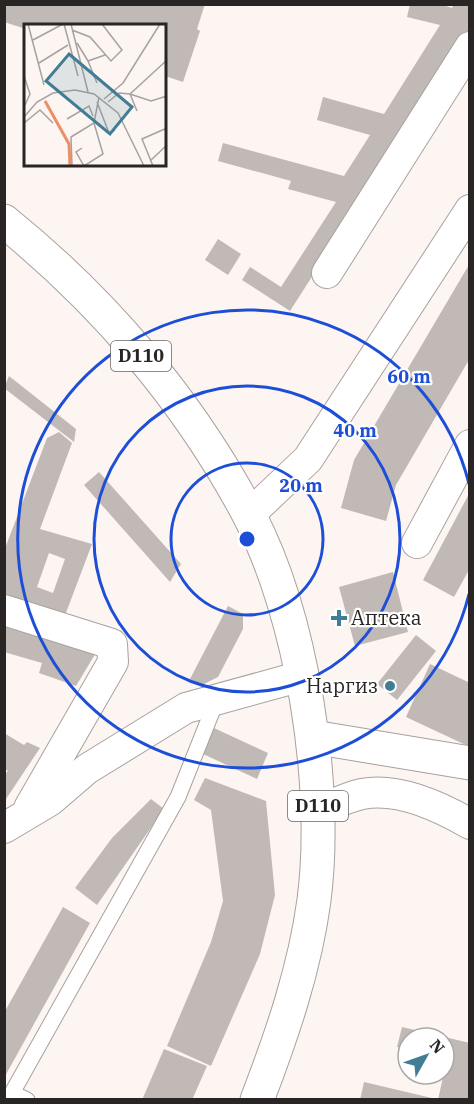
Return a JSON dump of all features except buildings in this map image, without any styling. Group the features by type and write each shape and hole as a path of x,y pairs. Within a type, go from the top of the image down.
{"main road":[{"name":"D110","path":"4,221 75,283 116,325 188,416 249,514 280,595 302,676 313,737 318,811 314,899 289,1010 257,1100"},
{"path":"313,737 470,763"}],"street":[{"path":"327,273 470,47"},
{"path":"249,514 308,459 470,210"},
{"path":"417,543 470,445"},
{"path":"4,610 112,644 114,662 15,822"},
{"path":"15,822 133,740 186,708 302,676"},
{"path":"318,811 363,794 400,794 452,814 470,824"}],"lane":[{"path":"27,1100 12,1093 178,797 217,699"}],"place":[{"name":"Аптека","path":"339,618"},
{"name":"Наргиз","path":"390,686"}]}
